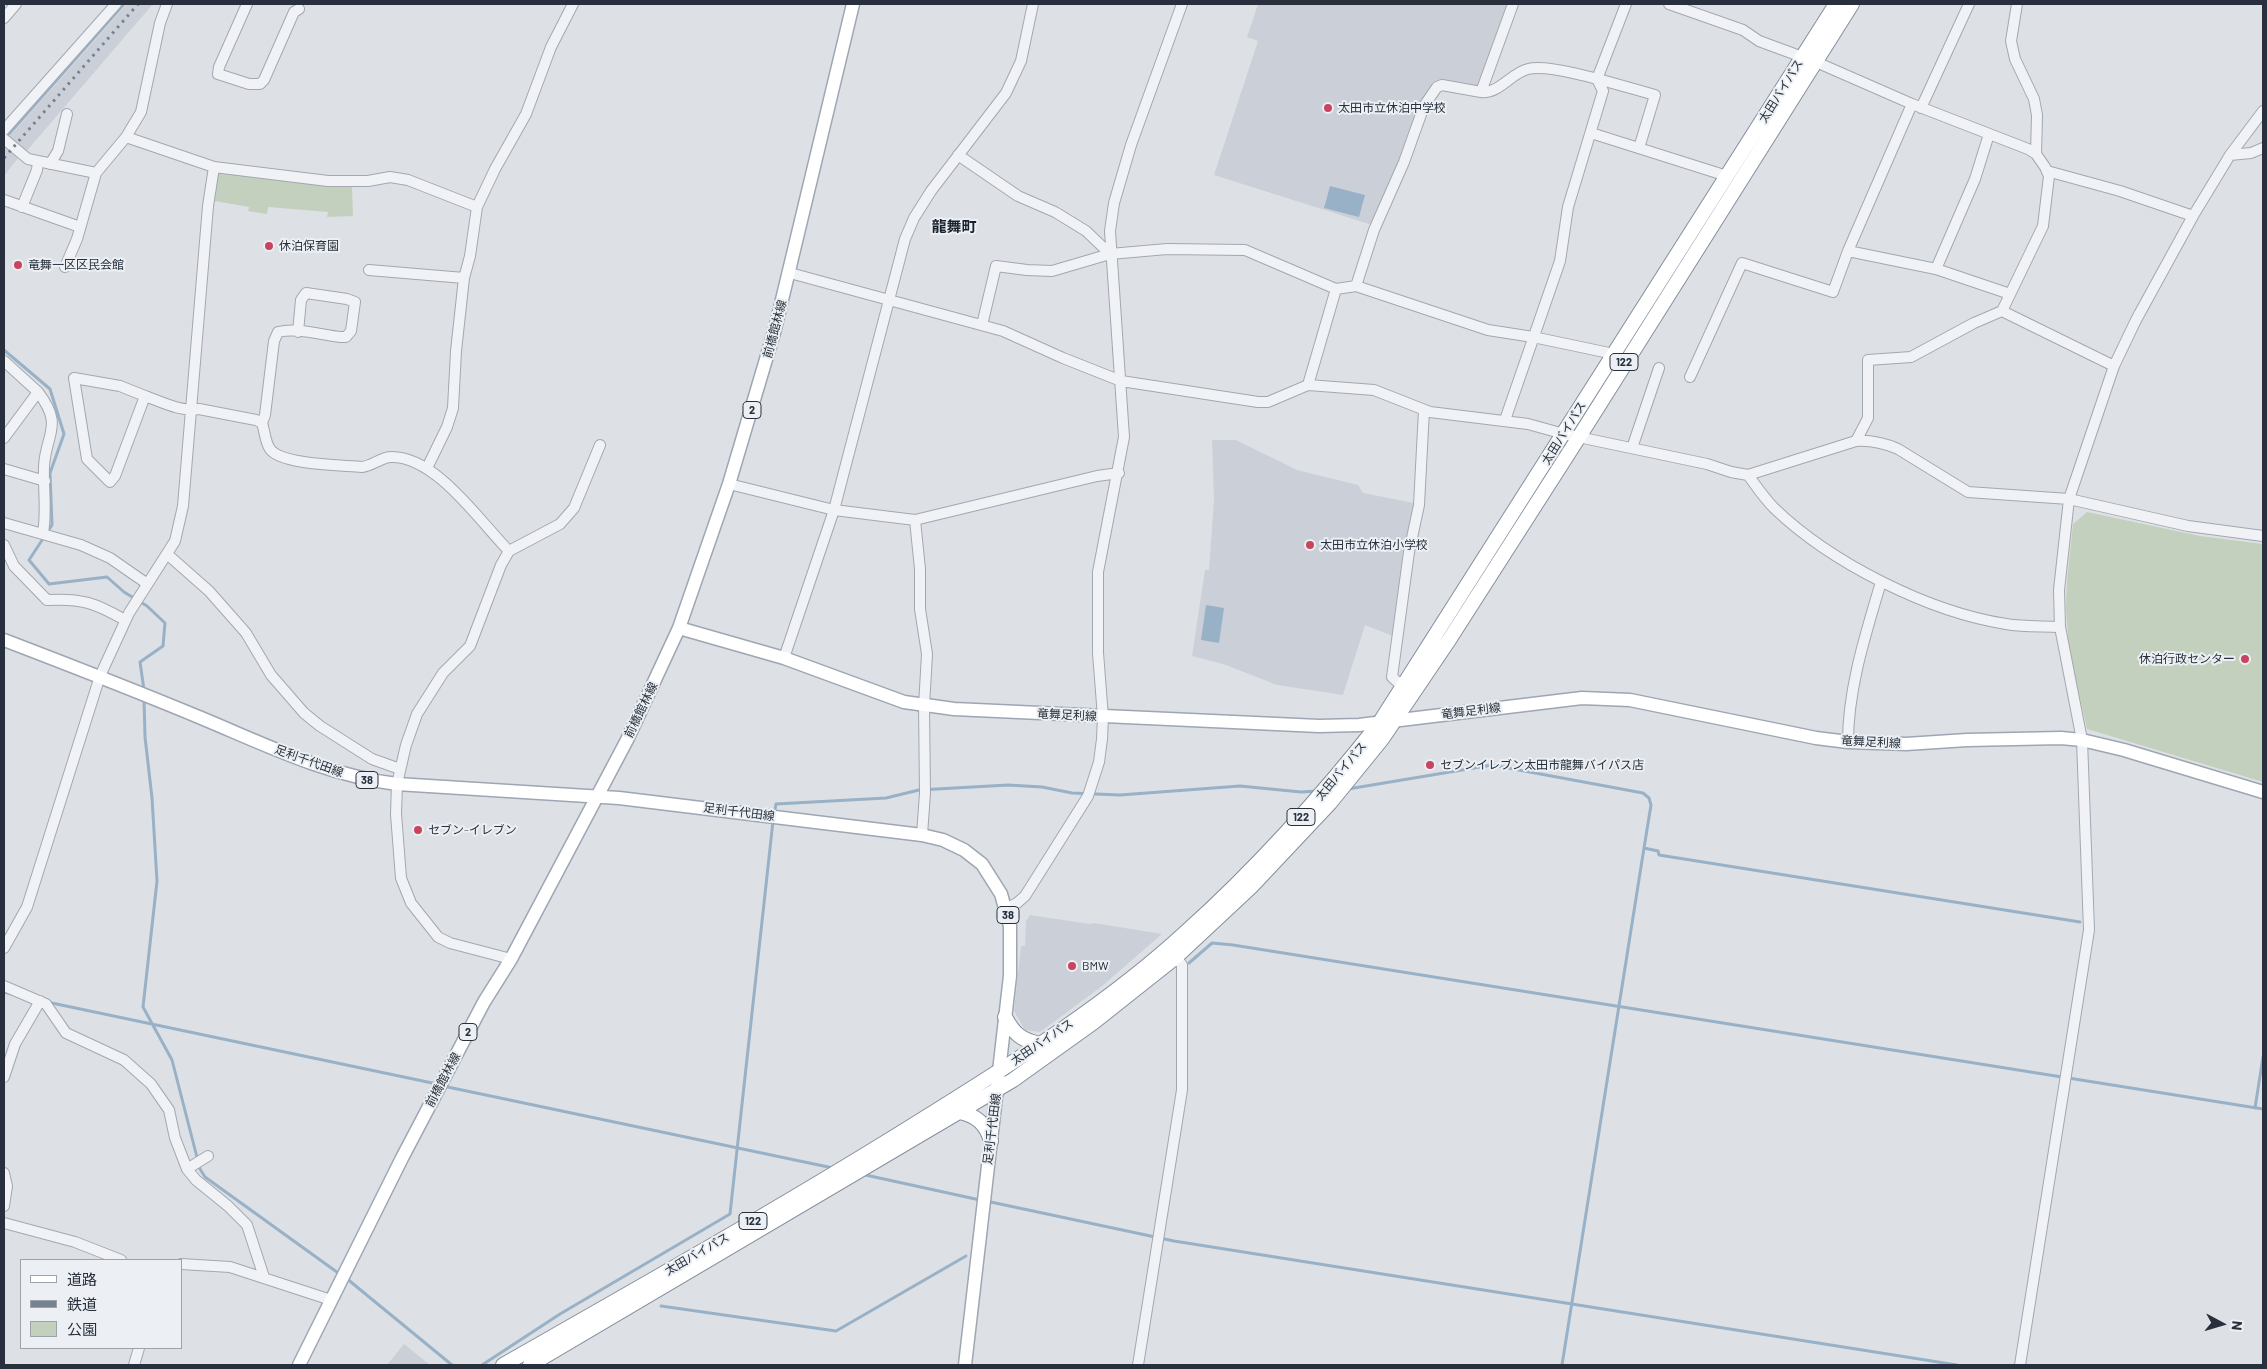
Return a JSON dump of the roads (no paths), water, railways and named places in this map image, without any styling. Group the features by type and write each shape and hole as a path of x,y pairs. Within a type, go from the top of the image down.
{"highway":[{"name":"太田バイパス","path":"503,1365 737,1231 1040,1044 1097,1005 1178,940 1246,875 1305,813 1346,766 1380,722 1836,4"},
{"name":"太田バイパス","path":"530,1365 997,1090 1050,1055 1176,957 1251,886 1330,803 1382,739 1449,640 1579,437 1852,4"},
{"path":"1005,1017 1018,1036 1025,1041 1040,1044"},
{"path":"960,1112 975,1116 980,1120 991,1141"}],"main road":[{"name":"前橋館林線","path":"299,1365 484,1002 511,960 597,797 642,709 679,628 729,484 755,401 790,273 853,4"},
{"name":"竜舞足利線","path":"679,628 784,658 886,696 924,706 1103,717 1319,726 1380,722 1582,698 1605,697 1630,700 1816,738 1848,742 1906,744 2061,738 2082,740 2124,750 2263,792"},
{"name":"足利千代田線","path":"4,640 100,676 326,769 361,779 397,784 597,797 683,806 922,835 943,840 964,850 982,864 997,886 1006,908 1011,942 1005,1017 965,1365"}],"street":[{"path":"4,18 16,4"},
{"path":"4,130 116,4"},
{"path":"65,267 80,227 96,173 126,137 144,104 147,80 160,23 167,4"},
{"path":"247,4 218,74 249,84 260,84 264,80 294,12 299,9"},
{"path":"427,468 448,427 453,408 456,351 464,278 470,256 477,207 495,169 526,114 551,47 573,4"},
{"path":"784,658 834,510 904,239 914,218 931,191 1006,93 1015,75 1025,46 1033,4"},
{"path":"1006,908 1025,896 1088,796 1099,762 1103,717 1098,653 1098,572 1119,473 1124,437 1110,254 1110,231 1114,202 1131,145 1182,4"},
{"path":"1481,92 1513,4"},
{"path":"1504,420 1560,261 1568,207 1603,91 1598,79 1626,4"},
{"path":"1669,4 1743,30 1759,41 1816,62 1916,106 2028,149 2036,154 2047,171 2049,176 2043,226 2002,311 1974,323 1910,357 1868,360 1868,418 1856,441"},
{"path":"1690,377 1742,263 1833,292 1848,250 1916,106 1968,4"},
{"path":"2017,4 2012,41 2014,59 2034,99 2037,115 2036,154"},
{"path":"1356,286 1374,230 1429,98 1437,87 1442,85 1488,93 1526,69 1541,67 1598,79 1655,96 1639,148"},
{"path":"2020,1365 2089,930 2082,740 2060,627 2059,590 2069,499 2114,366 2145,303 2193,216 2230,155 2263,111"},
{"path":"50,164 58,151 67,114"},
{"path":"1590,133 1727,176"},
{"path":"1936,269 1975,179 1989,134"},
{"path":"126,137 214,167 328,181 368,181 398,177 477,207"},
{"path":"4,139 24,157 96,173"},
{"path":"2230,155 2251,153 2263,148"},
{"path":"958,155 1018,196 1055,212 1086,231 1110,254"},
{"path":"22,207 37,170 38,161"},
{"path":"4,948 27,907 100,676 126,620 146,583 175,541 181,519 208,206 214,167"},
{"path":"2047,171 2120,191 2193,216"},
{"path":"4,200 80,227"},
{"path":"982,325 996,266 1052,271 1110,254 1167,250 1245,250 1336,289 1356,286 1488,330 1533,337 1614,354"},
{"path":"1848,250 1936,269 2010,294"},
{"path":"369,270 464,278"},
{"path":"790,273 1003,331 1121,381 1258,402 1268,402 1308,385 1374,390 1424,410 1528,424 1564,434 1707,464 1731,472 1748,475 1856,441 1877,442 1898,449 1968,492 2069,499 2188,526 2263,536"},
{"path":"1308,385 1336,289"},
{"path":"298,332 301,300 306,294 347,299 355,302 351,331 346,337 278,332 274,341 265,415 262,423 266,442 272,452 294,461 362,467 369,466 389,456 403,458 427,468 452,489 509,551"},
{"path":"2002,311 2114,366"},
{"path":"4,361 38,392 46,402 52,418 52,436 44,465 46,504 43,533"},
{"path":"1632,448 1660,368"},
{"path":"145,396 115,476 110,482 87,459 74,378 120,386 190,410 199,408 248,417 262,423"},
{"path":"4,438 38,392"},
{"path":"1402,686 1392,676 1409,552 1419,505 1424,410"},
{"path":"511,960 450,943 438,937 411,903 401,878 396,814 397,784 406,745 417,714 443,673 470,646 501,564 509,551 560,524 574,508 600,445"},
{"path":"4,469 45,481"},
{"path":"729,484 834,510 914,520 1097,476 1119,473"},
{"path":"1748,475 1773,507 1798,528 1834,554 1881,582 1924,602 2007,625 2060,627"},
{"path":"914,520 920,569 920,609 927,654 924,706 926,777 922,835"},
{"path":"4,523 81,545 110,558 146,583"},
{"path":"4,545 14,566 48,600 84,600 98,604 126,620"},
{"path":"167,554 209,591 246,633 271,675 304,713 320,726 372,759 400,769"},
{"path":"1848,742 1848,718 1866,635 1881,582"},
{"path":"1138,1365 1182,1090 1182,965 1176,957"},
{"path":"4,986 46,1004 66,1033 124,1060 151,1084 169,1110 175,1138 196,1180 244,1220 264,1278"},
{"path":"4,1077 15,1044 40,1001"},
{"path":"191,1167 206,1158"},
{"path":"4,1173 7,1186 4,1206"},
{"path":"4,1223 75,1242 118,1259"},
{"path":"182,1264 230,1267 332,1300"},
{"path":"134,1365 139,1349"}],"water":[{"path":"1330,186 1365,195 1359,217 1324,208"},
{"path":"1206,605 1224,608 1219,643 1201,640"}],"waterway":[{"path":"9,134 124,4"},
{"path":"4,350 50,389 64,434 50,473 52,525 29,560 49,584 107,577 124,592 147,606 165,623 163,646 140,662 144,690"},
{"path":"144,699 145,737 152,798 157,881 143,1007 172,1060 200,1169 205,1177 341,1275"},
{"path":"1348,789 1492,765 1643,793 1649,798 1651,805 1562,1365"},
{"path":"774,815 776,804 886,798 919,790 1008,785 1042,787 1072,793 1120,795 1240,786 1301,792 1317,791"},
{"path":"482,1365 560,1314 730,1214 773,821"},
{"path":"1644,848 1658,851 1659,855 2080,922"},
{"path":"1189,963 1212,943 1233,945 2263,1109"},
{"path":"4,992 12,994"},
{"path":"47,1002 437,1084"},
{"path":"2255,1108 2263,1057"},
{"path":"443,1086 833,1168"},
{"path":"861,1174 980,1200"},
{"path":"986,1201 1174,1241 1957,1365"},
{"path":"661,1306 836,1331 966,1256"},
{"path":"346,1278 452,1365"}],"railway":[{"path":"4,158 138,4"}],"place":[{"name":"太田市立休泊中学校","path":"1328,108"},
{"name":"休泊保育園","path":"269,246"},
{"name":"竜舞一区区民会館","path":"18,265"},
{"name":"太田市立休泊小学校","path":"1310,545"},
{"name":"休泊行政センター","path":"2245,659"},
{"name":"セブンイレブン太田市龍舞バイパス店","path":"1430,765"},
{"name":"セブン-イレブン","path":"418,830"},
{"name":"BMW","path":"1072,966"}],"district":[{"name":"龍舞町","path":"954,227"}]}
